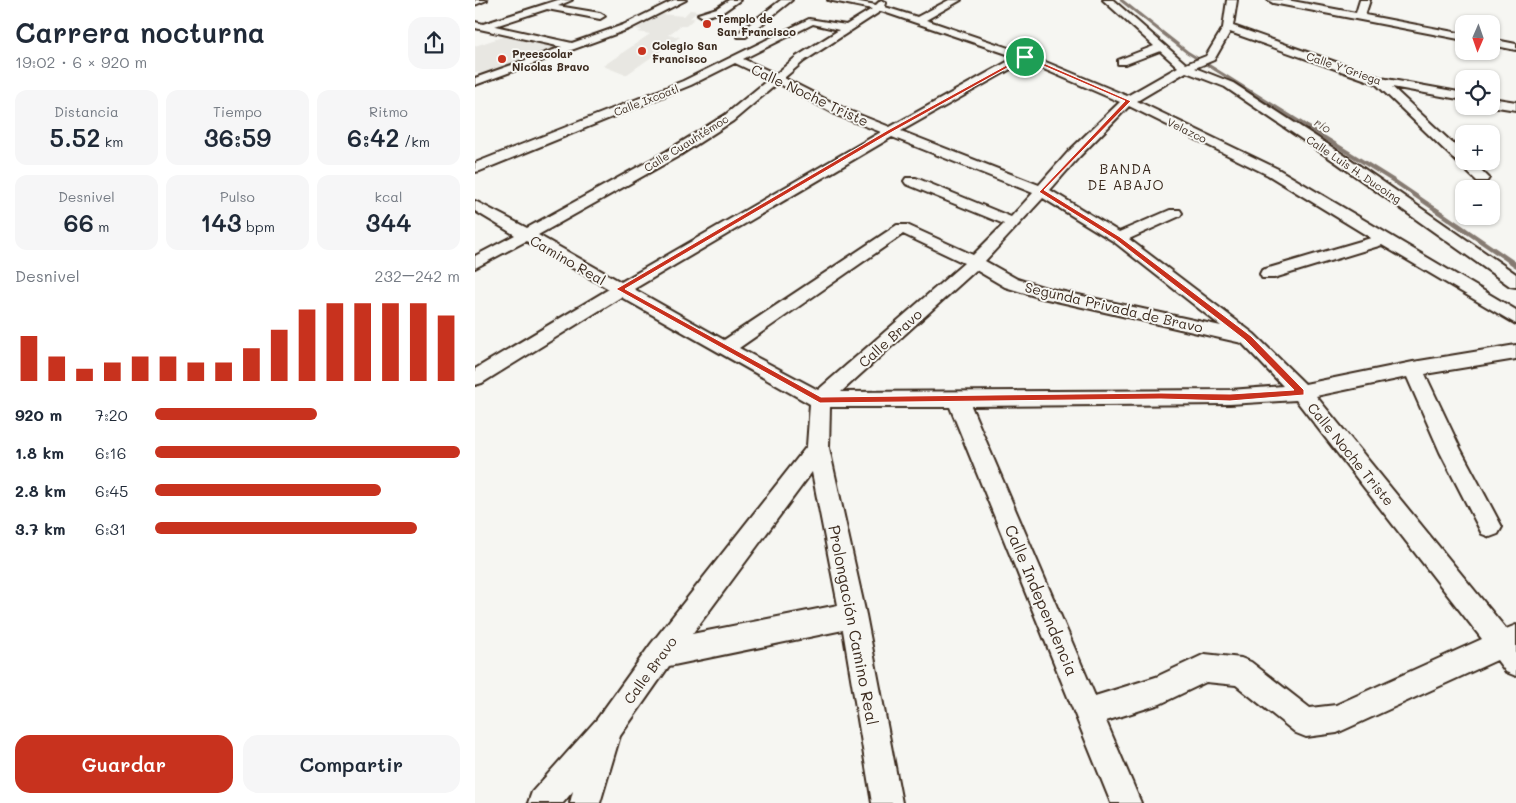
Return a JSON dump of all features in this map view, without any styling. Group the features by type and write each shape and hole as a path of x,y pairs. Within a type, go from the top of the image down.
{"street":[{"path":"475,2 482,0"},
{"path":"478,27 567,0"},
{"path":"475,82 626,27 681,0"},
{"path":"703,14 720,10 735,0"},
{"path":"742,35 787,0"},
{"name":"Velazco","path":"833,0 881,4 919,20 1025,57 1129,101 1273,172 1516,318"},
{"path":"919,20 956,0"},
{"name":"Calle Luis H. Ducoing","path":"1108,0 1159,48 1187,68 1229,85 1342,160 1516,282"},
{"name":"Calle Bravo","path":"820,400 975,262 1014,224 1041,190 1129,101 1187,68 1210,58 1228,28 1232,0"},
{"path":"1273,0 1455,35"},
{"path":"1360,17 1365,0"},
{"name":"Calle Cuauhtémoc","path":"475,263 672,154 729,118 800,58 881,4"},
{"path":"546,7 600,16"},
{"name":"Calle Ixcoatl","path":"475,168 687,83 733,58 812,21 845,28"},
{"path":"478,27 572,46"},
{"name":"Calle Y Griega","path":"1228,28 1379,81 1455,95"},
{"path":"1500,44 1516,47"},
{"path":"1122,62 1159,48"},
{"path":"475,378 619,289 890,131 1025,57"},
{"name":"Calle Noche Triste","path":"733,58 843,113 1041,190 1118,238 1248,338 1301,392 1512,648"},
{"path":"1379,81 1482,178"},
{"path":"1500,103 1516,106"},
{"path":"911,181 1014,224"},
{"name":"Camino Real","path":"475,205 725,349 820,400"},
{"path":"1118,238 1175,213"},
{"name":"Segunda Privada de Bravo","path":"725,349 902,228 975,262 1011,283 1044,293 1248,338"},
{"path":"1268,274 1383,239"},
{"path":"817,448 820,400 1230,398 1301,392 1413,369 1516,352"},
{"path":"1413,369 1451,452 1490,526"},
{"name":"Calle Independencia","path":"957,398 1126,803"},
{"name":"Calle Bravo","path":"607,729 661,654 817,448"},
{"name":"Prolongación Camino Real","path":"817,448 853,615 887,803"},
{"path":"661,654 853,615"},
{"path":"1089,712 1160,690 1205,668 1241,672 1306,723 1337,719 1512,648"},
{"path":"543,803 607,729"},
{"path":"585,803 607,729"}],"shaded area":[{"name":"Colegio San Francisco","path":"690,10 698,11 690,18 695,18 686,26 680,26 668,35 680,37 626,75 603,66 650,34 638,32 642,30 636,29 659,14 684,16"},
{"name":"Preescolar Nicolas Bravo","path":"508,35 564,47 486,75 475,72 475,46"}],"waterway":[{"name":"río","path":"1121,0 1187,52 1253,93"},
{"name":"río","path":"1251,92 1394,181 1438,211"},
{"name":"río","path":"1436,210 1516,265"}],"place":[{"name":"Templo de San Francisco","path":"707,24"},
{"name":"Colegio San Francisco","path":"642,51"},
{"name":"Preescolar Nicolas Bravo","path":"502,59"}],"district":[{"name":"BANDA DE ABAJO","path":"1126,176"}],"route":[{"path":"1025,57 1129,101 1074,154 1041,190 1118,238 1248,338 1301,392 1230,398 1161,396 820,400 619,289 890,131 1025,57"}]}
